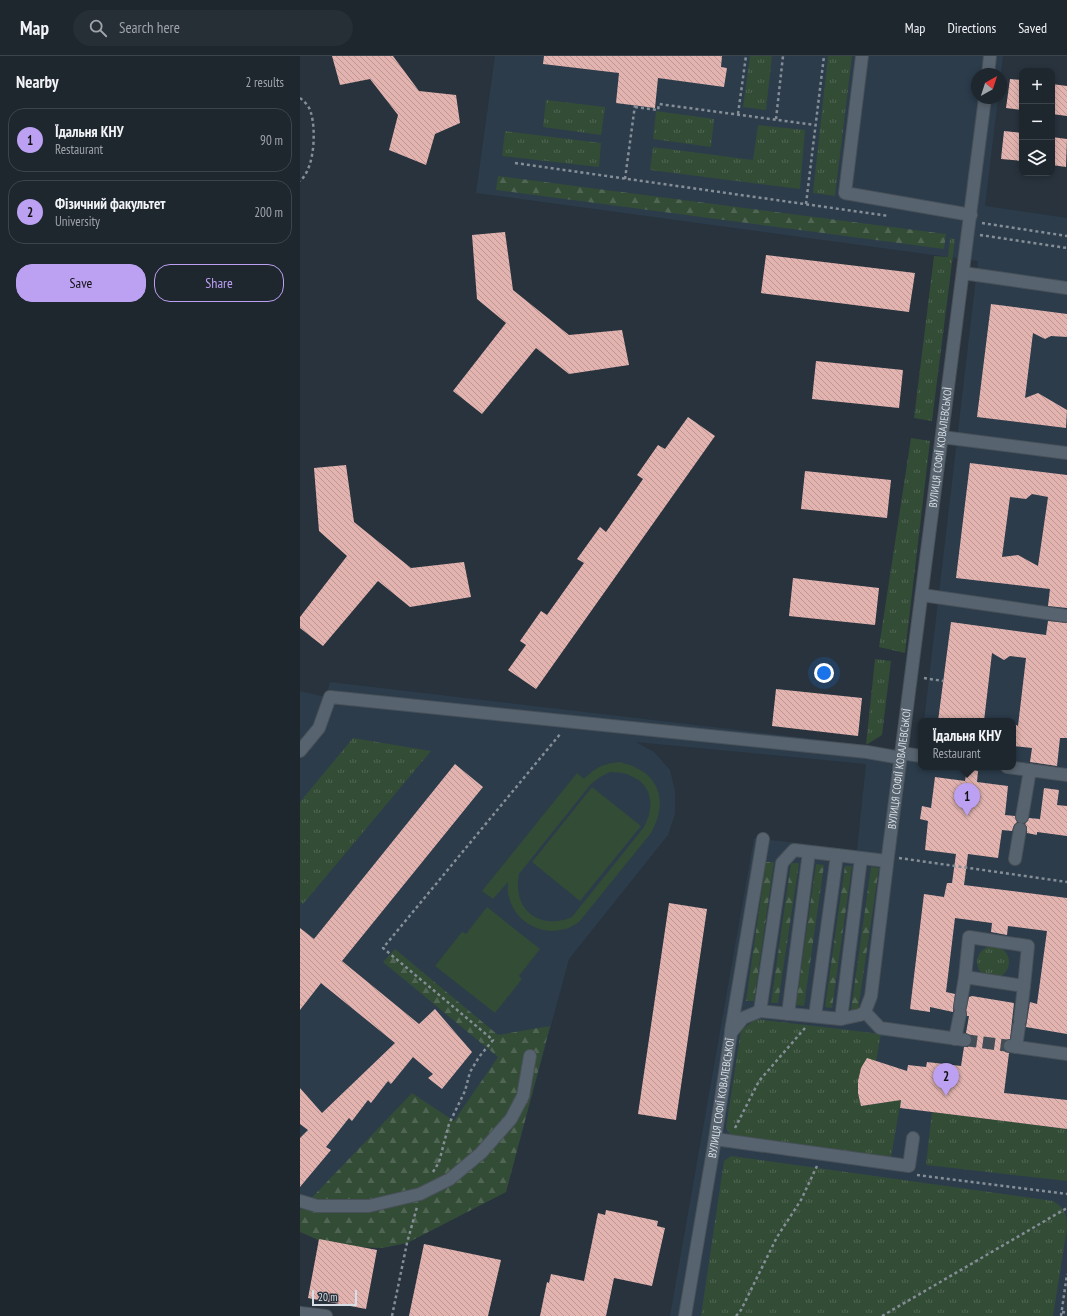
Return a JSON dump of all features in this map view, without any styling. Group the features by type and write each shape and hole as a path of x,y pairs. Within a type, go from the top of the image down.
{"street":[{"path":"862,56 845,193 974,219"},
{"path":"989,68 990,56"},
{"name":"ВУЛИЦЯ СОФІЇ КОВАЛЕВСЬКОЇ","path":"865,1012 871,996 963,273 974,219 984,104"},
{"path":"963,273 1067,288"},
{"path":"942,437 1067,453"},
{"path":"922,595 1067,616"},
{"path":"300,751 319,728 330,697 901,756 918,756"},
{"path":"1016,768 1067,775"},
{"path":"1015,859 1030,770"},
{"path":"731,1033 763,839"},
{"path":"887,861 794,850 782,863 760,1011 841,1019 853,1017 865,1012 880,1028 960,1039 960,1011 969,938 1028,946 1019,1023 1013,1047 1067,1054"},
{"path":"788,1014 809,852"},
{"path":"815,1016 837,855"},
{"path":"841,1019 861,858"},
{"path":"965,977 1024,986"},
{"name":"ВУЛИЦЯ СОФІЇ КОВАЛЕВСЬКОЇ","path":"685,1316 715,1139 731,1033 743,1018 760,1011"},
{"path":"300,1201 317,1206 369,1206 420,1194 450,1179 476,1158 511,1119 523,1096 530,1056"},
{"path":"715,1139 909,1166 913,1138"},
{"path":"300,1313 326,1316"}],"path":[{"path":"738,114 746,56"},
{"path":"776,119 783,56"},
{"path":"806,204 824,56"},
{"path":"300,98 311,111 313,125 313,149 309,168 300,181"},
{"path":"625,179 635,106 658,110 659,104 816,125"},
{"path":"515,163 891,216"},
{"path":"974,219 1067,236"},
{"path":"977,234 1067,248"},
{"path":"922,678 943,681"},
{"path":"432,1175 439,1162 449,1124 464,1091 470,1072 479,1057 493,1040 383,948 563,730"},
{"path":"906,859 1067,882"},
{"path":"727,1141 759,1081 806,1028"},
{"path":"736,1316 741,1310 777,1237 801,1200 819,1161"},
{"path":"392,1316 407,1243 420,1194"},
{"path":"882,1316 1067,1208"},
{"path":"1061,1316 1067,1274"},
{"path":"1062,1312 1067,1313"}],"shaded area":[{"path":"495,56 1003,56 1002,68 971,68 971,104 997,104 985,206 1067,218 1067,1316 670,1316 754,838 857,850 866,764 636,742 654,752 670,770 675,791 675,814 668,835 569,959 506,1192 407,1243 382,1248 300,1229 300,691 326,697 330,682 866,745 918,756 918,770 1016,770 1016,718 924,718 978,261 476,193"}],"green space":[{"path":"750,56 772,56 766,110 743,107"},
{"path":"828,56 852,56 835,196 813,193"},
{"path":"546,100 605,107 601,135 543,127"},
{"path":"656,111 714,119 711,147 653,139"},
{"path":"758,125 805,130 800,189 650,170 653,147 753,160"},
{"path":"505,131 601,143 599,167 502,156"},
{"path":"498,176 946,234 944,249 496,190"},
{"path":"950,238 955,239 932,421 914,418 934,256 948,257"},
{"path":"911,438 930,441 905,653 879,647"},
{"path":"875,659 891,661 882,735 866,745"},
{"path":"353,738 431,751 303,904 300,902 300,802"},
{"path":"619,762 632,766 643,772 651,779 657,788 660,798 660,809 657,821 651,833 579,922 569,928 556,931 538,929 523,920 517,914 508,895 508,882 493,899 482,891 577,773 584,779 596,769","holes":["610,772 632,776 640,781 650,796 649,816 644,827 572,917 560,921 549,921 539,919 530,914 524,907 520,897 518,886 519,874 591,784"]},
{"path":"592,787 641,826 580,901 532,862"},
{"path":"766,862 774,862 754,1001 746,1001"},
{"path":"791,863 799,863 778,1003 771,1003"},
{"path":"816,864 824,865 804,1006 796,1005"},
{"path":"845,866 852,866 832,1008 825,1007"},
{"path":"871,867 879,868 858,1010 851,1010"},
{"path":"487,907 540,949 519,976 522,979 495,1013 435,966 462,932 466,934"},
{"path":"993,946 999,947 1006,953 1009,962 1008,968 1002,975 993,978 987,977 980,971 977,962 978,956 984,949"},
{"path":"395,949 498,1035 550,1026 506,1192 407,1243 382,1248 332,1246 300,1232 300,1210 412,1093 454,1121 498,1057 383,962"},
{"path":"756,1019 881,1034 876,1061 861,1068 858,1091 861,1106 901,1100 891,1157 731,1136 726,1128 741,1030"},
{"path":"932,1112 1067,1129 1067,1181 926,1165"},
{"path":"731,1156 1053,1201 1063,1209 1067,1228 1053,1316 701,1316 724,1161"}],"building":[{"path":"332,56 393,56 419,91 456,95 460,123 435,134 426,165 389,150 398,115 370,79 340,85"},
{"path":"544,56 722,56 721,67 727,68 724,87 658,78 655,108 616,103 619,73 543,64"},
{"path":"1010,79 1019,80 1019,110 1006,108"},
{"path":"1055,84 1067,86 1067,116 1055,114"},
{"path":"1004,131 1019,133 1019,161 1001,159"},
{"path":"1055,137 1067,139 1066,167 1055,165"},
{"path":"505,232 513,290 569,335 622,330 629,365 569,374 536,348 482,414 453,391 506,323 477,299 472,235"},
{"path":"766,255 915,273 909,312 761,293"},
{"path":"991,304 1067,314 1067,337 1051,336 1045,339 1033,333 1025,398 1038,393 1067,410 1066,428 977,417"},
{"path":"816,361 903,370 899,408 812,399"},
{"path":"688,417 715,436 536,689 508,670 526,645 520,641 541,611 547,615 584,563 577,559 600,527 606,532 643,479 637,475 658,445 665,449"},
{"path":"970,463 1067,475 1067,608 1048,606 1050,589 956,578","holes":["1032,494 1048,497 1038,566 1018,555 1002,557 1010,497 1026,499"]},
{"path":"346,465 354,522 411,568 464,562 471,597 410,607 378,581 323,646 300,628 300,617 347,556 319,531 314,468"},
{"path":"805,471 891,480 887,518 801,509"},
{"path":"793,578 879,588 875,625 789,616"},
{"path":"1048,621 1067,623 1067,738 1060,738 1057,766 1030,762 1032,748 1016,746 1016,725 1018,726 1026,658 1010,656 1004,660 992,653 984,718 938,718 951,622 1046,635"},
{"path":"776,689 862,698 858,736 772,726"},
{"path":"455,764 483,787 342,961 419,1024 435,1009 472,1052 442,1089 428,1078 433,1074 413,1057 391,1084 388,1081 371,1103 368,1100 352,1121 349,1118 326,1147 331,1150 300,1187 300,1138 308,1130 300,1124 300,1088 322,1113 395,1043 321,983 300,1010 300,928 314,939"},
{"path":"967,770 972,770 978,771 977,782 1008,786 1005,815 1015,816 1017,822 1012,831 1002,830 998,858 968,854 964,885 1067,898 1067,1034 1026,1027 1030,1002 1037,1004 1047,931 1008,926 1007,935 991,932 992,923 955,918 946,992 955,994 953,1012 930,1007 930,1012 910,1009 924,894 944,897 947,883 952,883 956,854 925,850 928,821 920,819 922,806 931,808 935,777 965,781"},
{"path":"1044,788 1059,790 1057,805 1067,806 1067,836 1037,832 1037,835 1027,833 1027,827 1025,824 1029,818 1040,819"},
{"path":"669,903 707,909 676,1120 638,1114"},
{"path":"972,996 1014,1003 1010,1039 1004,1041 1003,1045 1005,1052 1009,1053 1004,1093 1067,1100 1067,1129 900,1108 901,1100 861,1106 858,1093 858,1081 861,1068 867,1058 907,1071 908,1065 926,1067 927,1062 961,1066 964,1047 968,1047 972,1041 972,1037 966,1033 969,1016 967,1016 966,1010 969,997"},
{"path":"606,1210 658,1221 657,1226 665,1228 652,1286 614,1278 606,1316 540,1316 547,1282 549,1283 551,1274 584,1281 598,1213 605,1215"},
{"path":"319,1239 377,1250 366,1309 308,1298"},
{"path":"424,1244 501,1260 488,1316 409,1316"}],"tunnel":[{"path":"965,1040 1010,1046"}],"place":[{"name":"Їдальня КНУ","path":"967,816"},
{"name":"Фізичний факультет","path":"946,1096"}]}
